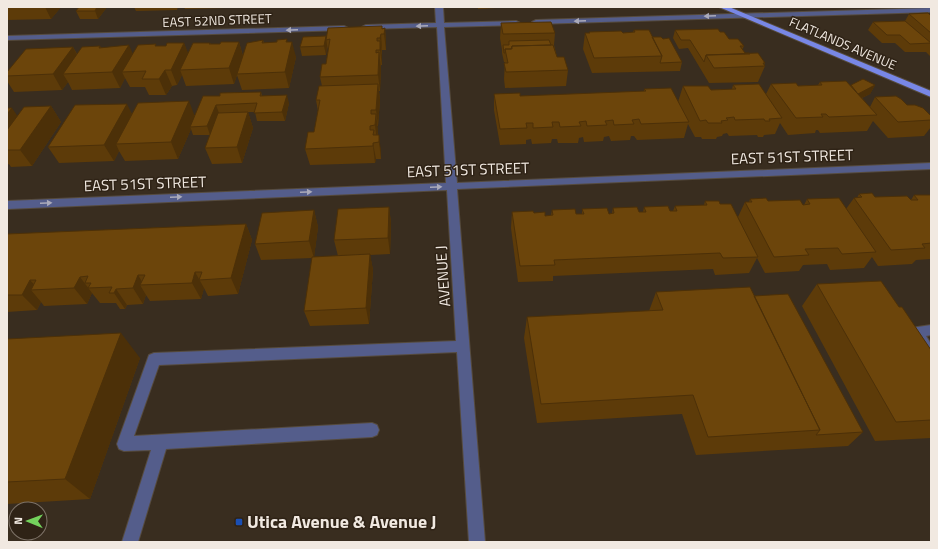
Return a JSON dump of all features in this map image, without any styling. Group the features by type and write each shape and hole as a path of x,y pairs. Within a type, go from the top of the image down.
{"main road":[{"name":"FLATLANDS AVENUE","path":"723,7 931,94"}],"street":[{"name":"AVENUE J","path":"439,7 453,186 476,542"},
{"name":"EAST 52ND STREET","path":"7,38 931,10"},
{"name":"EAST 51ST STREET","path":"7,204 931,166"},
{"path":"931,330 916,332 931,355"},
{"path":"372,430 124,444 154,359 463,346"},
{"path":"130,542 162,442"}],"building":[{"path":"79,7 97,7 95,11 76,11"},
{"path":"928,13 931,16 931,33 909,14"},
{"path":"905,21 931,43 910,44 900,35 887,35 873,22"},
{"path":"551,22 555,33 503,34 501,23"},
{"path":"382,26 382,29 385,28 384,34 381,34 380,38 377,38 377,41 380,41 380,50 376,50 376,53 379,52 378,75 320,77 322,64 326,64 330,39 326,40 328,28"},
{"path":"718,29 720,32 724,32 729,39 738,39 744,46 740,46 745,53 750,54 706,55 704,62 690,40 681,40 675,30"},
{"path":"634,30 649,30 662,56 594,58 585,33 621,31 623,33 635,32"},
{"path":"326,36 324,46 300,47 303,37"},
{"path":"652,37 661,37 663,39 669,38 682,62 660,63 662,56"},
{"path":"287,39 286,42 292,42 285,72 237,74 247,43 263,40 262,43 277,42 277,40"},
{"path":"549,40 551,45 512,46 511,49 505,49 504,53 503,45 509,45 509,41"},
{"path":"221,42 239,42 229,68 180,70 193,43 220,44"},
{"path":"167,43 184,43 171,70 165,70 159,79 142,79 146,71 122,72 138,45 156,44 155,46 166,46"},
{"path":"129,45 112,72 63,74 82,47 100,46 99,48"},
{"path":"553,45 557,57 564,57 568,70 506,72 504,63 508,63 505,49 512,49 512,46"},
{"path":"73,47 53,74 7,76 7,72 26,49"},
{"path":"758,53 765,63 763,63 765,66 714,68 706,55"},
{"path":"863,79 875,85 858,94 851,85"},
{"path":"846,81 877,115 829,117 826,114 821,114 823,117 796,118 771,84 796,83 798,86 822,85 820,82"},
{"path":"378,84 376,110 371,110 371,114 376,114 375,125 370,126 370,130 374,130 373,135 379,135 379,142 373,143 373,146 305,149 308,132 314,132 320,100 316,100 319,86"},
{"path":"759,84 782,118 769,119 770,121 765,121 764,119 735,120 734,117 726,118 728,120 721,121 722,123 708,123 706,120 700,121 683,86 708,86 711,90 736,89 733,85"},
{"path":"671,88 689,122 641,124 639,119 632,120 634,124 614,125 613,120 605,121 607,125 587,126 586,121 579,122 581,126 560,127 559,122 552,122 553,127 533,128 533,123 526,123 527,128 500,129 494,94 520,93 520,96 646,91 644,89"},
{"path":"261,92 260,96 287,95 282,112 254,113 257,103 216,105 207,126 190,127 203,96 220,96 220,93"},
{"path":"896,96 907,105 915,105 923,108 931,116 931,120 898,122 875,97"},
{"path":"189,101 171,142 116,144 138,103"},
{"path":"127,104 104,145 48,147 75,105"},
{"path":"51,106 20,150 7,150 7,130 24,107"},
{"path":"7,108 12,108 7,114"},
{"path":"248,112 237,147 205,148 218,113"},
{"path":"872,193 875,197 907,196 911,200 918,200 914,195 931,195 931,243 922,244 925,248 891,250 854,198 862,197 859,194"},
{"path":"766,198 768,201 800,200 803,205 810,204 807,199 839,198 876,252 842,254 838,248 805,249 809,255 774,257 745,202 752,202 750,199"},
{"path":"705,201 719,201 720,204 731,204 758,257 723,258 720,253 554,260 555,265 520,266 512,212 545,212 545,216 553,215 552,210 575,209 576,214 584,214 582,209 607,208 609,214 614,213 613,208 637,207 639,212 646,212 644,207 668,206 670,211 677,211 675,206 707,205"},
{"path":"389,207 388,238 334,240 338,209"},
{"path":"314,210 309,241 255,244 262,213"},
{"path":"246,224 231,278 199,280 202,272 195,272 192,283 140,285 145,275 138,275 133,288 116,289 114,293 109,293 112,287 88,288 91,283 85,283 88,276 80,277 74,288 31,290 36,280 30,280 22,295 7,295 7,234"},
{"path":"370,254 366,308 304,311 312,257"},
{"path":"881,281 899,307 902,307 931,350 931,420 896,422 817,284"},
{"path":"750,287 820,430 708,437 693,395 541,404 527,317 663,310 656,292"},
{"path":"788,294 863,432 816,435 820,430 754,296"},
{"path":"121,333 65,479 7,482 7,339"}],"place":[{"name":"Utica Avenue & Avenue J","path":"239,522"}]}
